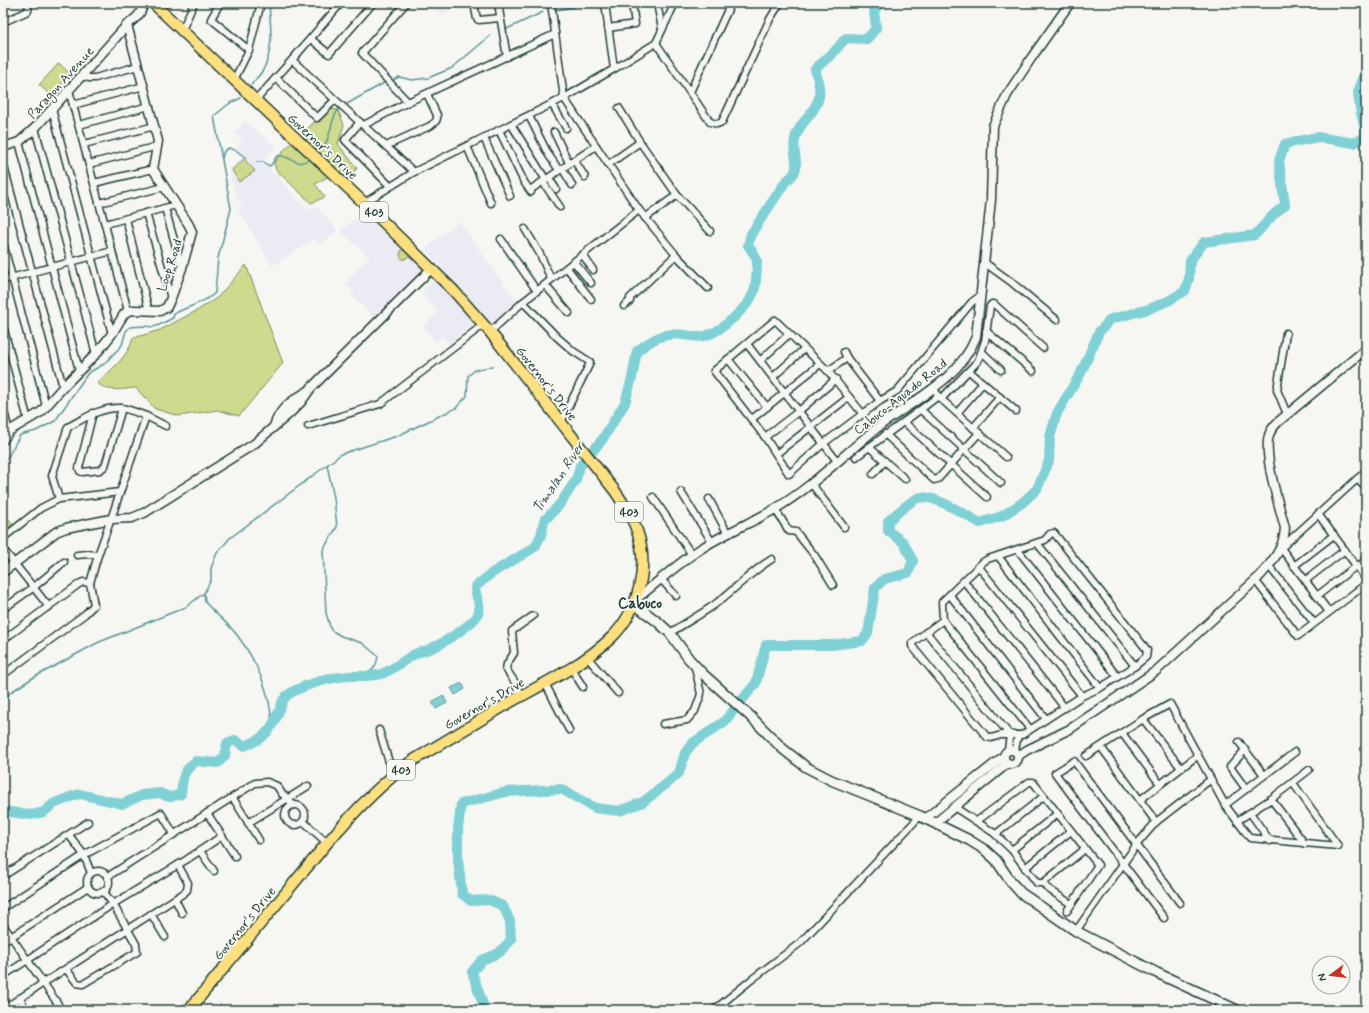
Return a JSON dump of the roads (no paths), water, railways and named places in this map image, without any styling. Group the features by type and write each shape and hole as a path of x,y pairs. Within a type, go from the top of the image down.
{"main road":[{"name":"Governor's Drive","path":"153,3 432,268 486,328 624,504 638,531 641,544 642,567 635,602 616,633 607,642 571,668 412,761 393,775 349,818 327,843 189,1010"},
{"path":"635,602 670,633 694,665 750,716 783,749 811,770 923,817 969,840 985,850 996,860 1021,893 1076,931 1157,973 1237,1010"}],"street":[{"path":"3,10 5,19 8,20 28,11 29,3"},
{"path":"143,5 153,3"},
{"path":"182,30 194,3"},
{"path":"220,3 211,19 249,50"},
{"path":"234,80 249,50 261,3"},
{"path":"256,100 341,3"},
{"path":"311,39 329,54 373,3"},
{"path":"406,3 362,54 408,102"},
{"path":"474,3 477,19 500,18"},
{"path":"498,3 507,57"},
{"path":"551,3 564,98 645,218 676,255 708,288"},
{"path":"605,3 614,69"},
{"path":"608,28 635,24 632,3"},
{"path":"657,3 662,29"},
{"path":"364,203 414,172 564,98 656,43 675,3"},
{"path":"690,92 731,3"},
{"path":"656,43 710,122 717,124 722,122 770,18 780,3"},
{"name":"Cabuco-Aguado Road","path":"635,602 661,579 692,555 712,542 775,509 811,483 881,425 933,388 964,361 972,349 976,337 991,200 993,126 1007,95 1070,3"},
{"name":"Paragon Avenue","path":"3,147 18,142 35,128 128,25 138,16 143,5"},
{"path":"94,183 153,168 158,146 155,126 128,25"},
{"path":"390,186 344,140 362,124 555,34"},
{"path":"292,60 414,172"},
{"path":"82,76 95,78 138,66"},
{"path":"276,78 317,118 335,100"},
{"path":"73,105 144,86"},
{"path":"3,440 9,431 41,412 79,370 96,354 112,334 124,314 128,311 69,90"},
{"path":"386,146 436,122 437,116 427,94"},
{"path":"552,104 566,128"},
{"path":"79,125 149,106"},
{"path":"619,108 640,142 677,195 710,231"},
{"path":"52,109 112,334"},
{"path":"529,116 548,154 572,185"},
{"path":"511,124 546,180 560,207"},
{"path":"84,144 155,126"},
{"path":"35,128 96,354"},
{"path":"499,130 524,182 531,192 560,169 596,146"},
{"path":"554,132 572,162 585,178"},
{"path":"484,138 510,196"},
{"path":"18,142 79,370"},
{"path":"609,164 640,142"},
{"path":"89,164 158,146"},
{"path":"467,146 492,203"},
{"path":"3,163 63,387"},
{"name":"Loop Road","path":"128,311 160,311 166,307 171,298 182,268 192,232 153,168"},
{"path":"546,180 556,189"},
{"path":"99,203 164,187"},
{"path":"645,218 677,195"},
{"path":"105,224 176,206"},
{"path":"165,208 182,268"},
{"path":"308,426 380,404 524,302 639,210"},
{"path":"146,213 171,298"},
{"path":"126,219 149,310"},
{"path":"525,229 540,254 551,279"},
{"path":"501,239 537,291"},
{"path":"3,243 46,406"},
{"path":"3,280 112,251"},
{"path":"583,255 593,270"},
{"path":"624,306 630,298 676,255"},
{"path":"574,262 591,283"},
{"path":"985,263 1010,281 1057,320"},
{"path":"3,572 56,532 76,525 132,518 144,513 254,444 274,427 281,410 311,388 432,268"},
{"path":"567,268 591,299"},
{"path":"546,285 569,313"},
{"path":"862,413 836,379 774,320 714,371 752,419 789,474 824,443 862,413 897,391 972,302 980,296"},
{"path":"524,302 557,337 573,351 590,362 561,422"},
{"path":"856,457 885,434 940,398 978,361 982,352 990,306 994,304 1043,348"},
{"path":"3,326 28,420"},
{"path":"986,331 1033,371"},
{"path":"1286,333 1277,390 1287,414"},
{"path":"760,361 789,334"},
{"path":"747,344 837,461"},
{"path":"773,377 804,348"},
{"path":"714,1010 750,980 800,943 923,817 1011,755 1027,750 1070,728 1156,672 1269,566 1281,548 1285,538 1285,528 1270,463 1268,443 1272,428 1366,349"},
{"path":"982,352 1001,370"},
{"path":"828,371 846,355 880,401"},
{"path":"728,359 767,407"},
{"path":"752,419 820,364"},
{"path":"969,371 1016,412"},
{"path":"765,437 799,411 836,379"},
{"path":"956,413 983,383"},
{"path":"933,388 940,398 1006,457"},
{"path":"776,454 849,397"},
{"path":"973,428 1000,397"},
{"path":"3,408 9,431"},
{"path":"93,413 79,468 82,472 100,470 105,466 122,408"},
{"path":"59,500 52,476 68,427 93,413 122,408 146,416 166,426"},
{"path":"921,410 1001,483"},
{"path":"3,675 92,607 94,602 90,583 98,555 146,416"},
{"path":"904,422 987,497"},
{"path":"885,434 934,480 938,479 979,433"},
{"path":"869,447 905,479"},
{"path":"873,474 885,461"},
{"path":"1281,548 1366,471"},
{"path":"1357,479 1366,488"},
{"path":"811,483 844,527"},
{"path":"3,538 41,508 59,500 120,492"},
{"path":"681,492 712,542"},
{"path":"653,497 692,555"},
{"path":"709,499 728,534"},
{"path":"775,509 789,531 796,532 815,556 833,585"},
{"path":"1318,514 1366,579"},
{"path":"935,823 1011,755 1018,736 1030,729 1046,719 1065,708 1082,696 1100,688 1135,666 1146,657 1147,650 1054,533 1050,534 1045,540 988,559 942,602 943,620 1030,729"},
{"path":"1294,566 1334,535"},
{"path":"1037,543 1135,666"},
{"path":"1281,548 1330,612"},
{"path":"3,549 49,607"},
{"path":"1018,550 1117,676"},
{"path":"1306,580 1345,550"},
{"path":"77,555 98,555"},
{"path":"998,556 1100,688"},
{"path":"670,633 715,604 772,559"},
{"path":"1317,596 1366,559"},
{"path":"3,609 34,587 64,562"},
{"path":"1269,566 1314,623"},
{"path":"979,567 1082,696"},
{"path":"661,579 676,596"},
{"path":"1255,580 1298,636 1366,584"},
{"path":"964,581 1065,708"},
{"path":"3,640 83,582 90,583"},
{"path":"950,595 1046,719"},
{"path":"522,696 506,669 506,664 514,653 512,631 533,616"},
{"path":"943,620 912,643 912,646 987,737 991,738 1010,734 1018,736"},
{"path":"926,632 1010,734 1011,755"},
{"path":"587,657 618,693"},
{"path":"663,724 687,720 695,711 701,694 694,665"},
{"path":"571,668 583,687"},
{"path":"545,683 569,730"},
{"path":"1086,756 1143,719 1170,704 1210,780 1225,805 1250,838 1338,846 1293,783"},
{"path":"1143,719 1181,768"},
{"path":"378,730 393,775"},
{"path":"1122,733 1160,784"},
{"path":"1239,742 1264,775"},
{"path":"1101,747 1156,822"},
{"path":"1245,750 1230,767 1246,789"},
{"path":"1225,805 1295,752"},
{"path":"1140,800 1197,756"},
{"path":"1164,918 1054,773 1074,762 1180,903"},
{"path":"1238,822 1251,814 1309,770"},
{"path":"1076,931 1122,864 1156,822 1210,780"},
{"path":"107,877 255,783 267,782 277,786 286,799 293,805 303,808 305,815 303,821 298,824 289,823 285,816 287,809 286,799"},
{"path":"977,821 1029,782 1033,782 1098,865 1067,911"},
{"path":"248,823 308,786"},
{"path":"996,834 1044,796"},
{"path":"233,798 259,840"},
{"path":"1271,799 1305,844"},
{"path":"287,809 293,805"},
{"path":"954,807 996,834 1012,850 1037,883 1043,883 1085,849"},
{"path":"3,908 84,855 161,813 174,834"},
{"path":"208,813 235,856"},
{"path":"1012,850 1057,814"},
{"path":"1251,814 1270,841"},
{"path":"303,821 327,843"},
{"path":"3,876 88,822"},
{"path":"1026,868 1071,831"},
{"path":"69,834 84,855 91,873"},
{"path":"3,976 113,904 178,865 222,836"},
{"path":"200,850 214,871"},
{"path":"3,1009 184,893 187,890 188,883 178,865"},
{"path":"97,871 103,872 107,877 107,887 103,891 98,893 92,891 88,887 88,877 91,873 97,871"},
{"path":"1043,883 1047,888 1071,904"},
{"path":"3,942 88,887"},
{"path":"66,969 77,983 83,984 136,952 136,944 128,929 113,904 103,891"},
{"path":"175,899 182,913"},
{"path":"151,914 166,937"},
{"path":"3,925 58,1004"},
{"path":"20,998 26,1010"}],"water":[{"path":"462,683 465,689 455,695 451,688"},
{"path":"443,695 447,703 436,709 432,702"}],"waterway":[{"path":"251,85 263,70 269,54 271,38 269,5 271,3"},
{"path":"557,10 574,7 577,3"},
{"name":"Timalan River","path":"3,811 31,815 44,812 53,804 80,794 122,804 142,795 160,793 171,797 181,794 184,775 191,765 196,761 218,763 225,756 227,743 235,740 244,746 263,736 271,728 285,697 295,690 327,679 350,676 373,676 381,674 415,654 430,649 443,642 471,623 476,618 479,610 475,587 492,573 535,547 541,535 544,521 560,504 576,480 580,466 602,440 625,403 637,351 659,337 677,334 700,337 711,334 719,330 733,318 751,298 755,289 757,261 748,245 751,234 786,181 795,172 795,139 797,133 814,108 819,97 819,87 815,69 833,53 846,38 867,39 876,28 874,10 881,3"},
{"path":"507,29 543,12"},
{"path":"393,80 399,77 412,80 428,78 452,68 490,36"},
{"path":"1366,71 1358,92 1360,109 1366,133"},
{"path":"347,104 384,83"},
{"path":"3,463 20,435 36,431 55,421 88,373 104,364 122,345 126,331 130,327 153,327 159,325 173,318 174,314 179,311 206,300 215,293 218,258 231,209 214,116 230,103 241,98"},
{"path":"322,148 327,140 334,118 339,109"},
{"path":"485,1010 472,972 482,960 499,953 511,940 510,921 503,906 489,900 471,901 462,894 458,859 458,829 461,804 506,792 561,789 595,808 619,811 643,802 679,773 685,753 693,743 724,722 756,683 766,645 832,645 862,641 868,633 875,588 884,579 908,573 913,561 903,542 888,531 888,521 914,500 924,497 941,502 980,523 1002,516 1022,503 1037,489 1049,461 1050,437 1057,413 1081,373 1099,332 1111,319 1149,309 1168,301 1185,291 1189,279 1190,261 1204,242 1255,235 1273,215 1285,205 1279,161 1285,144 1317,137 1354,143 1366,137"},
{"path":"222,158 224,151 229,148 237,151 246,158"},
{"path":"257,162 264,162 269,166 277,156 286,157 297,162 305,162 309,159"},
{"path":"361,677 373,669 378,656 362,643 341,636 331,630 326,613 323,550 337,527 334,498 327,465 341,454 397,436 456,408 467,396 468,376 475,370 493,366"},
{"path":"3,700 11,692 31,679 97,643 186,607 204,593 211,580 211,568 217,553 230,538 327,465"},
{"path":"204,593 205,602 230,626 244,645 257,667 266,690 272,726"}],"district":[{"name":"Cabuco","path":"640,603"}]}
